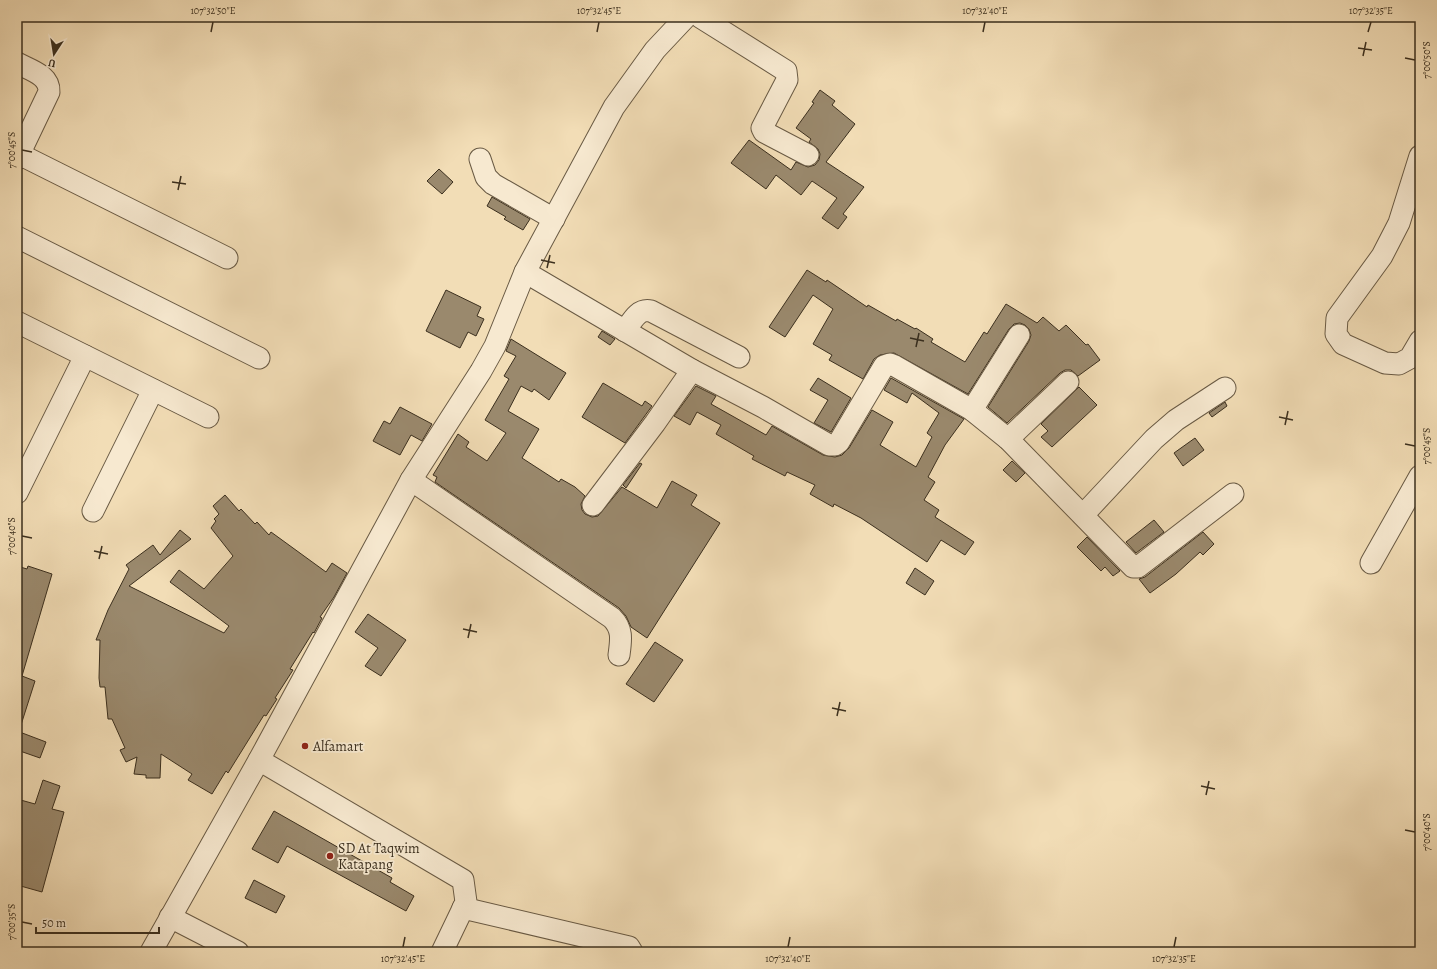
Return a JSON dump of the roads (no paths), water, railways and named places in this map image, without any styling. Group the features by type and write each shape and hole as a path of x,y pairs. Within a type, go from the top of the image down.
{"street":[{"path":"151,952 411,480 495,346 525,272 614,107 655,50 686,17"},
{"path":"700,17 786,71 787,80 762,128 764,132 808,155"},
{"path":"17,63 46,79 49,84 49,92 18,156 227,258"},
{"path":"1420,156 1399,223 1382,256 1337,318 1336,334 1343,344 1385,364 1399,364 1410,358 1420,341"},
{"path":"480,160 486,177 493,184 554,219"},
{"path":"17,237 259,358"},
{"path":"525,272 692,370 763,407 829,445 834,445 839,442 884,366 890,364 930,385 972,410 1008,439 1135,568 1233,494"},
{"path":"625,330 639,312 646,310 651,311 738,357"},
{"path":"17,323 208,417"},
{"path":"972,410 1019,336"},
{"path":"17,493 85,356"},
{"path":"593,505 655,423 692,370"},
{"path":"1008,439 1068,382"},
{"path":"1083,515 1154,440 1176,420 1225,388"},
{"path":"93,510 153,390"},
{"path":"1371,563 1420,476"},
{"path":"411,480 612,618 619,624 622,634 619,655"},
{"path":"258,760 463,880 466,902 442,952"},
{"path":"463,908 629,948 632,952"},
{"path":"170,916 206,945 238,952"}],"place":[{"name":"Alfamart","path":"305,746"},
{"name":"SD At Taqwim Katapang","path":"330,856"}]}
